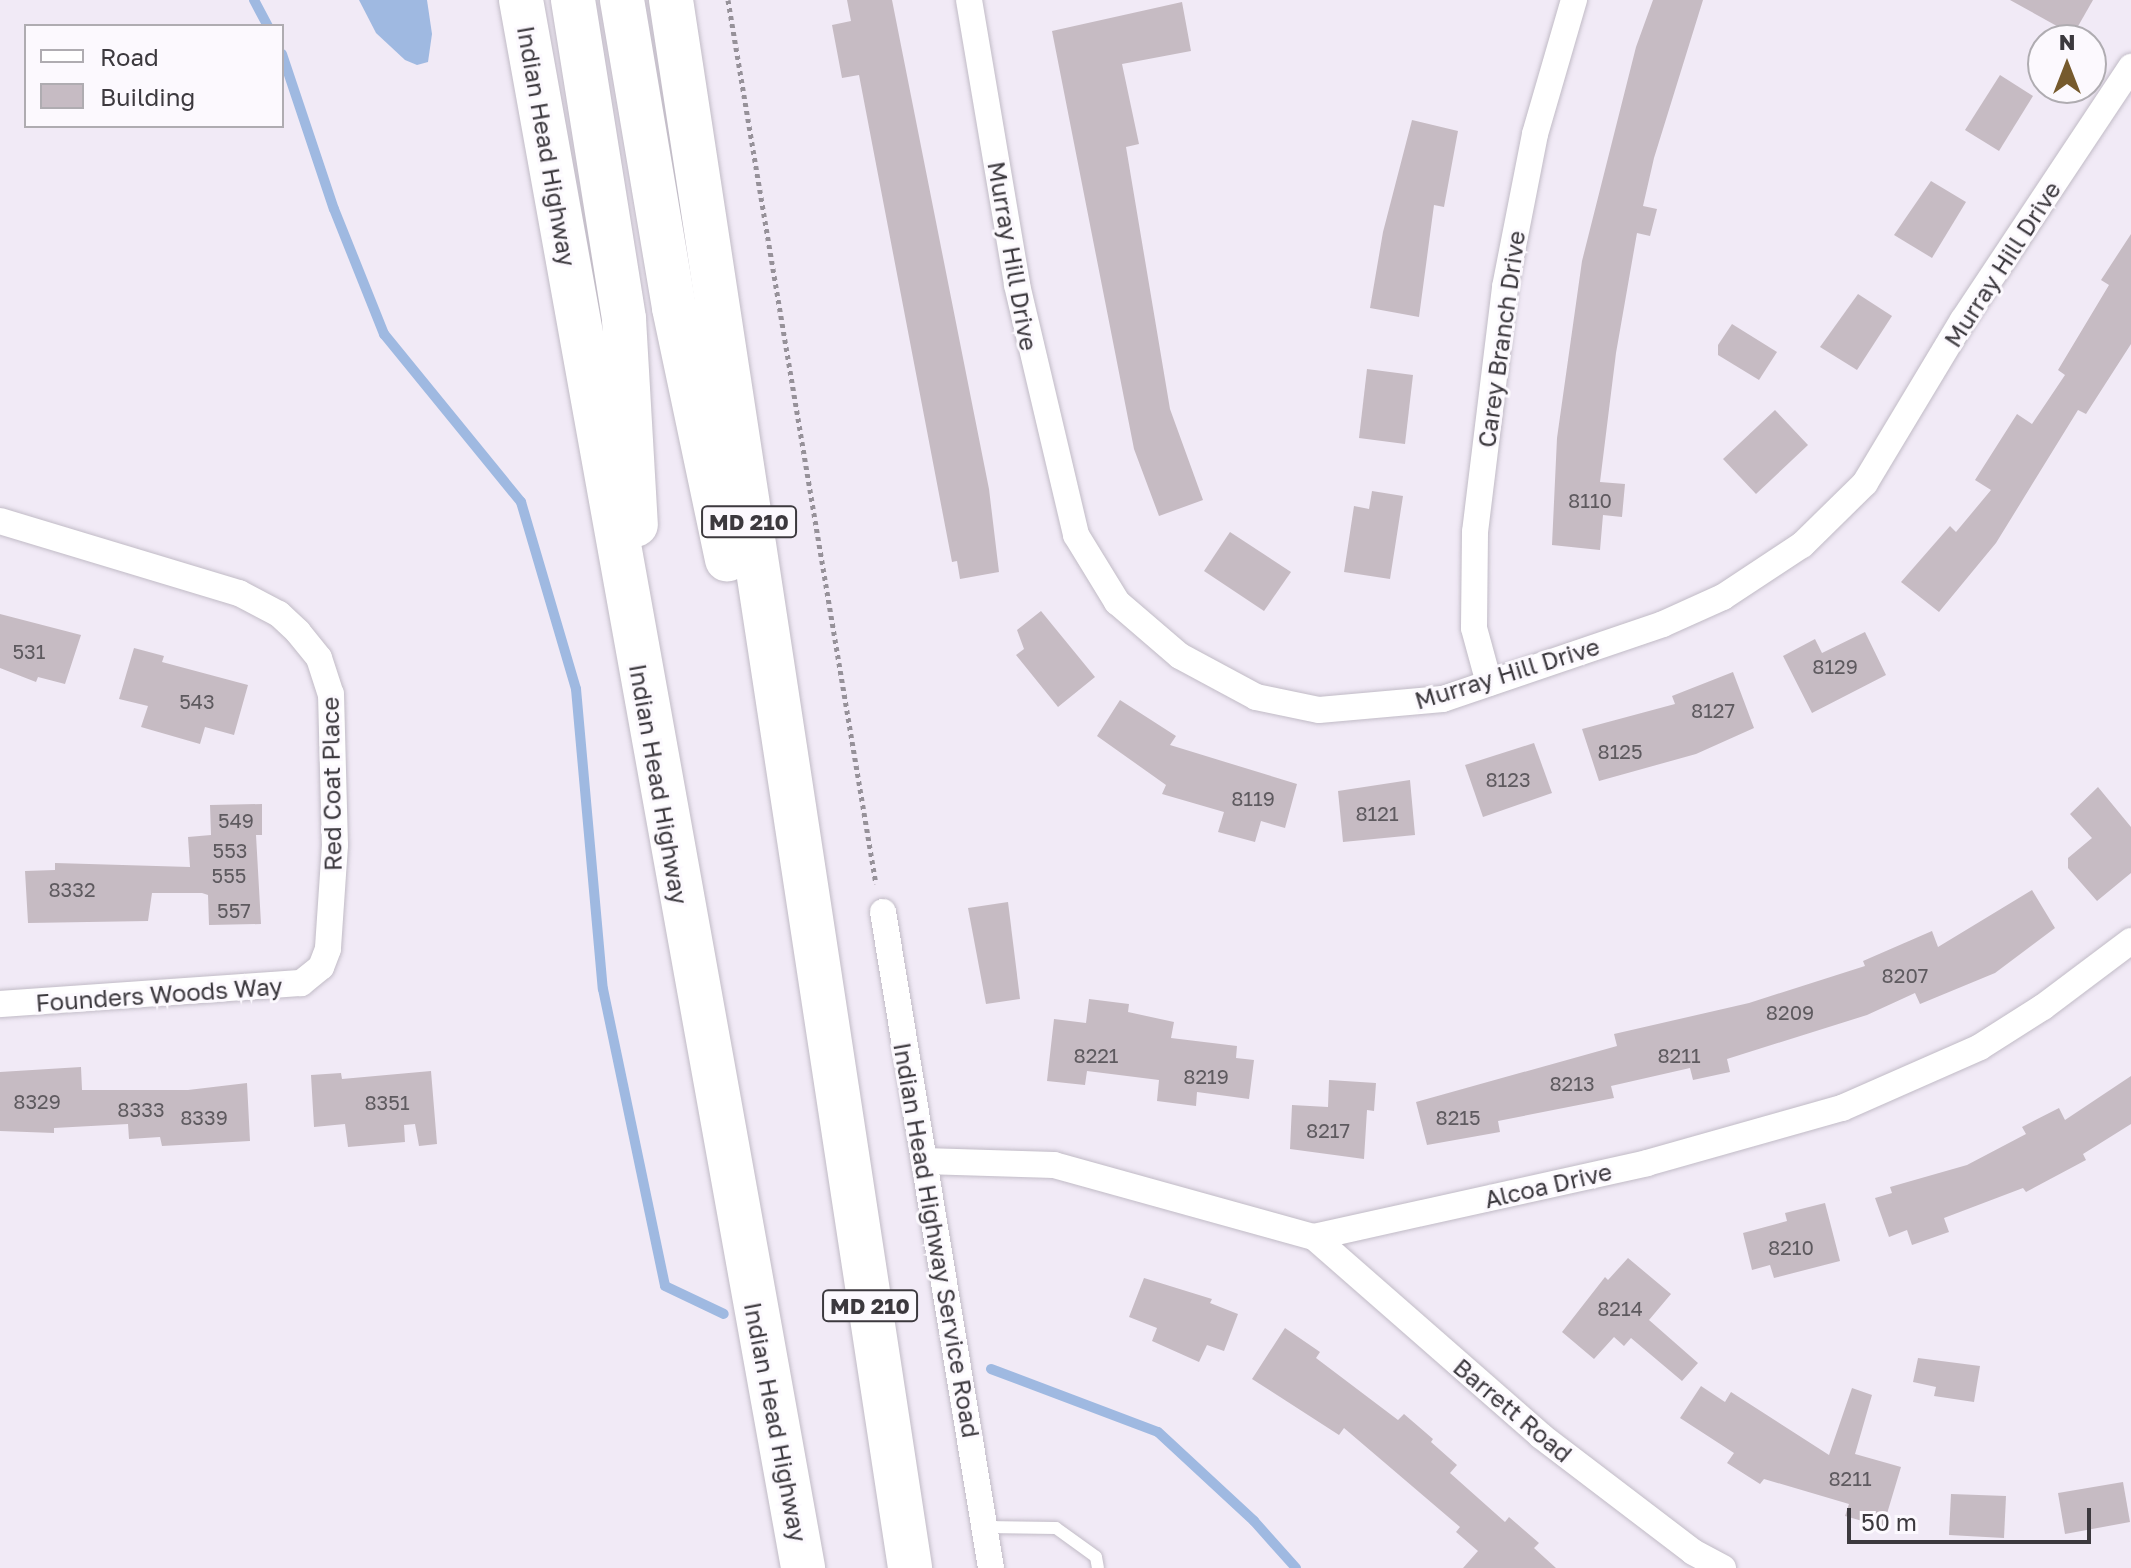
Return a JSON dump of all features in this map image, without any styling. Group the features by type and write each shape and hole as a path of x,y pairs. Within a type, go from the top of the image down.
{"highway":[{"name":"Indian Head Highway","path":"521,0 640,676 803,1568"},
{"path":"573,0 630,376 640,676"},
{"path":"622,0 674,308 827,1043"},
{"name":"MD 210","path":"671,0 827,1043 910,1568"}],"street":[{"name":"Murray Hill Drive","path":"969,0 1017,285 1062,491 1076,535 1117,602 1180,656 1256,697 1319,710 1362,710 1427,702 1489,683 1663,624 1723,597 1766,571 1837,514 1897,436 1963,320 2131,67"},
{"name":"Carey Branch Drive","path":"1489,683 1474,628 1475,532 1505,287 1535,134 1574,0"},
{"name":"Red Coat Place","path":"0,521 239,593 279,614 313,647 331,694 335,845 330,934 325,958 314,974"},
{"name":"Indian Head Highway Service Road","path":"883,912 991,1568"},
{"name":"Alcoa Drive","path":"924,1161 1054,1165 1314,1237 1647,1163 1842,1108 1980,1047 2055,1000 2131,941"},
{"name":"Founders Woods Way","path":"0,1004 191,989 279,988 314,974"},
{"name":"Barrett Road","path":"1314,1237 1541,1436 1682,1544 1723,1568"}],"lane":[{"path":"985,1527 1056,1528 1096,1557 1098,1568"}],"path":[{"path":"728,0 869,858 883,912"}],"water":[{"path":"359,0 427,0 432,34 428,62 417,65 405,60 376,33"}],"building":[{"path":"847,0 892,0 989,489 999,572 960,579 957,561 952,562 859,75 842,78 832,25 851,21"},
{"path":"1653,0 1703,0 1654,158 1643,206 1657,209 1650,236 1637,233 1616,353 1600,482 1625,484 1622,517 1603,515 1600,550 1552,545 1557,438 1582,261 1636,47"},
{"path":"2010,0 2093,0 2079,24 2053,24"},
{"path":"1182,2 1191,51 1122,64 1139,144 1126,147 1170,409 1203,500 1159,516 1134,449 1052,31"},
{"path":"2000,75 2027,92 2028,104 1999,151 1965,130"},
{"path":"1412,120 1458,131 1444,207 1434,205 1419,317 1370,308 1383,232"},
{"path":"1931,181 1966,202 1932,258 1894,235"},
{"path":"2131,234 2131,344 2086,414 2078,410 1996,543 1939,612 1901,582 1950,526 1956,532 1991,490 1975,480 2017,414 2032,424 2065,375 2058,370 2109,285 2101,280"},
{"path":"1858,294 1892,316 1857,370 1820,347"},
{"path":"1732,324 1777,352 1759,380 1718,355 1718,345"},
{"path":"1367,369 1413,375 1405,444 1359,438"},
{"path":"1775,410 1808,445 1756,494 1723,459"},
{"path":"1372,491 1403,496 1390,579 1344,572 1354,506 1369,509"},
{"path":"1230,532 1291,572 1264,611 1204,571"},
{"path":"1041,611 1095,677 1058,707 1016,655 1024,649 1017,630"},
{"path":"0,614 81,635 65,684 38,677 36,682 0,668"},
{"path":"1865,632 1886,675 1812,713 1783,656 1815,639 1822,653"},
{"path":"134,648 164,656 162,662 248,685 234,735 205,727 200,744 141,727 148,706 119,699"},
{"path":"1733,672 1754,728 1696,754 1599,781 1582,729 1675,704 1672,696"},
{"path":"1120,700 1176,736 1170,745 1297,784 1285,828 1261,821 1255,842 1218,832 1224,812 1162,794 1166,785 1097,736"},
{"path":"1534,743 1552,793 1483,817 1465,765"},
{"path":"1410,780 1415,835 1343,842 1338,791"},
{"path":"2098,787 2131,827 2131,873 2097,901 2068,868 2068,858 2092,838 2070,814"},
{"path":"262,804 262,835 256,835 261,924 209,925 208,895 202,893 152,893 148,921 28,923 25,871 55,870 55,863 190,867 188,837 211,835 210,805"},
{"path":"2032,890 2055,928 1995,973 1920,1004 1915,993 1867,1015 1727,1059 1730,1072 1693,1080 1690,1068 1611,1086 1614,1098 1498,1121 1500,1132 1427,1145 1416,1102 1617,1046 1614,1034 1749,1003 1865,966 1863,961 1932,931 1938,947"},
{"path":"1008,902 1020,999 986,1004 968,908"},
{"path":"1089,999 1129,1004 1128,1012 1174,1022 1171,1038 1237,1046 1236,1058 1254,1060 1249,1099 1197,1092 1196,1106 1157,1101 1159,1080 1087,1071 1085,1085 1047,1081 1054,1019 1086,1023"},
{"path":"81,1067 82,1090 188,1090 247,1083 250,1141 162,1146 160,1137 129,1139 128,1124 54,1128 54,1133 0,1131 0,1072"},
{"path":"431,1071 437,1144 419,1146 415,1124 404,1125 405,1142 348,1147 345,1124 314,1127 311,1075 341,1073 342,1079"},
{"path":"2131,1076 2131,1124 2083,1154 2086,1160 2026,1192 2023,1188 1944,1218 1949,1232 1912,1245 1907,1230 1889,1237 1875,1198 1892,1193 1890,1187 1967,1165 2026,1134 2022,1127 2059,1108 2065,1120"},
{"path":"1329,1080 1376,1083 1374,1111 1367,1110 1364,1159 1290,1149 1292,1105 1328,1107"},
{"path":"1825,1203 1840,1261 1774,1278 1770,1265 1752,1270 1743,1233 1787,1221 1785,1213"},
{"path":"1628,1258 1671,1294 1649,1320 1698,1363 1682,1381 1631,1338 1624,1346 1614,1337 1594,1359 1562,1332 1605,1277 1608,1280"},
{"path":"1144,1278 1212,1299 1210,1303 1238,1314 1224,1351 1207,1345 1199,1362 1152,1341 1157,1328 1129,1317"},
{"path":"1285,1328 1320,1352 1316,1358 1398,1420 1404,1414 1433,1439 1431,1442 1457,1465 1450,1473 1505,1522 1509,1517 1539,1543 1534,1548 1556,1568 1463,1568 1478,1551 1456,1532 1460,1527 1344,1428 1339,1435 1252,1379"},
{"path":"1918,1358 1980,1366 1974,1402 1934,1396 1936,1387 1913,1382"},
{"path":"1701,1386 1725,1402 1731,1392 1829,1455 1852,1388 1872,1395 1855,1454 1901,1467 1883,1527 1845,1516 1849,1504 1764,1479 1760,1484 1727,1463 1734,1453 1680,1418"},
{"path":"2123,1482 2130,1522 2065,1534 2058,1493"},
{"path":"1951,1494 2006,1496 2004,1538 1949,1535"}],"waterway":[{"path":"254,0 267,24"},
{"path":"284,60 334,209 384,334 521,502 576,689 603,989 665,1286 724,1314"},
{"path":"991,1369 1158,1432 1254,1521 1296,1568"}]}
